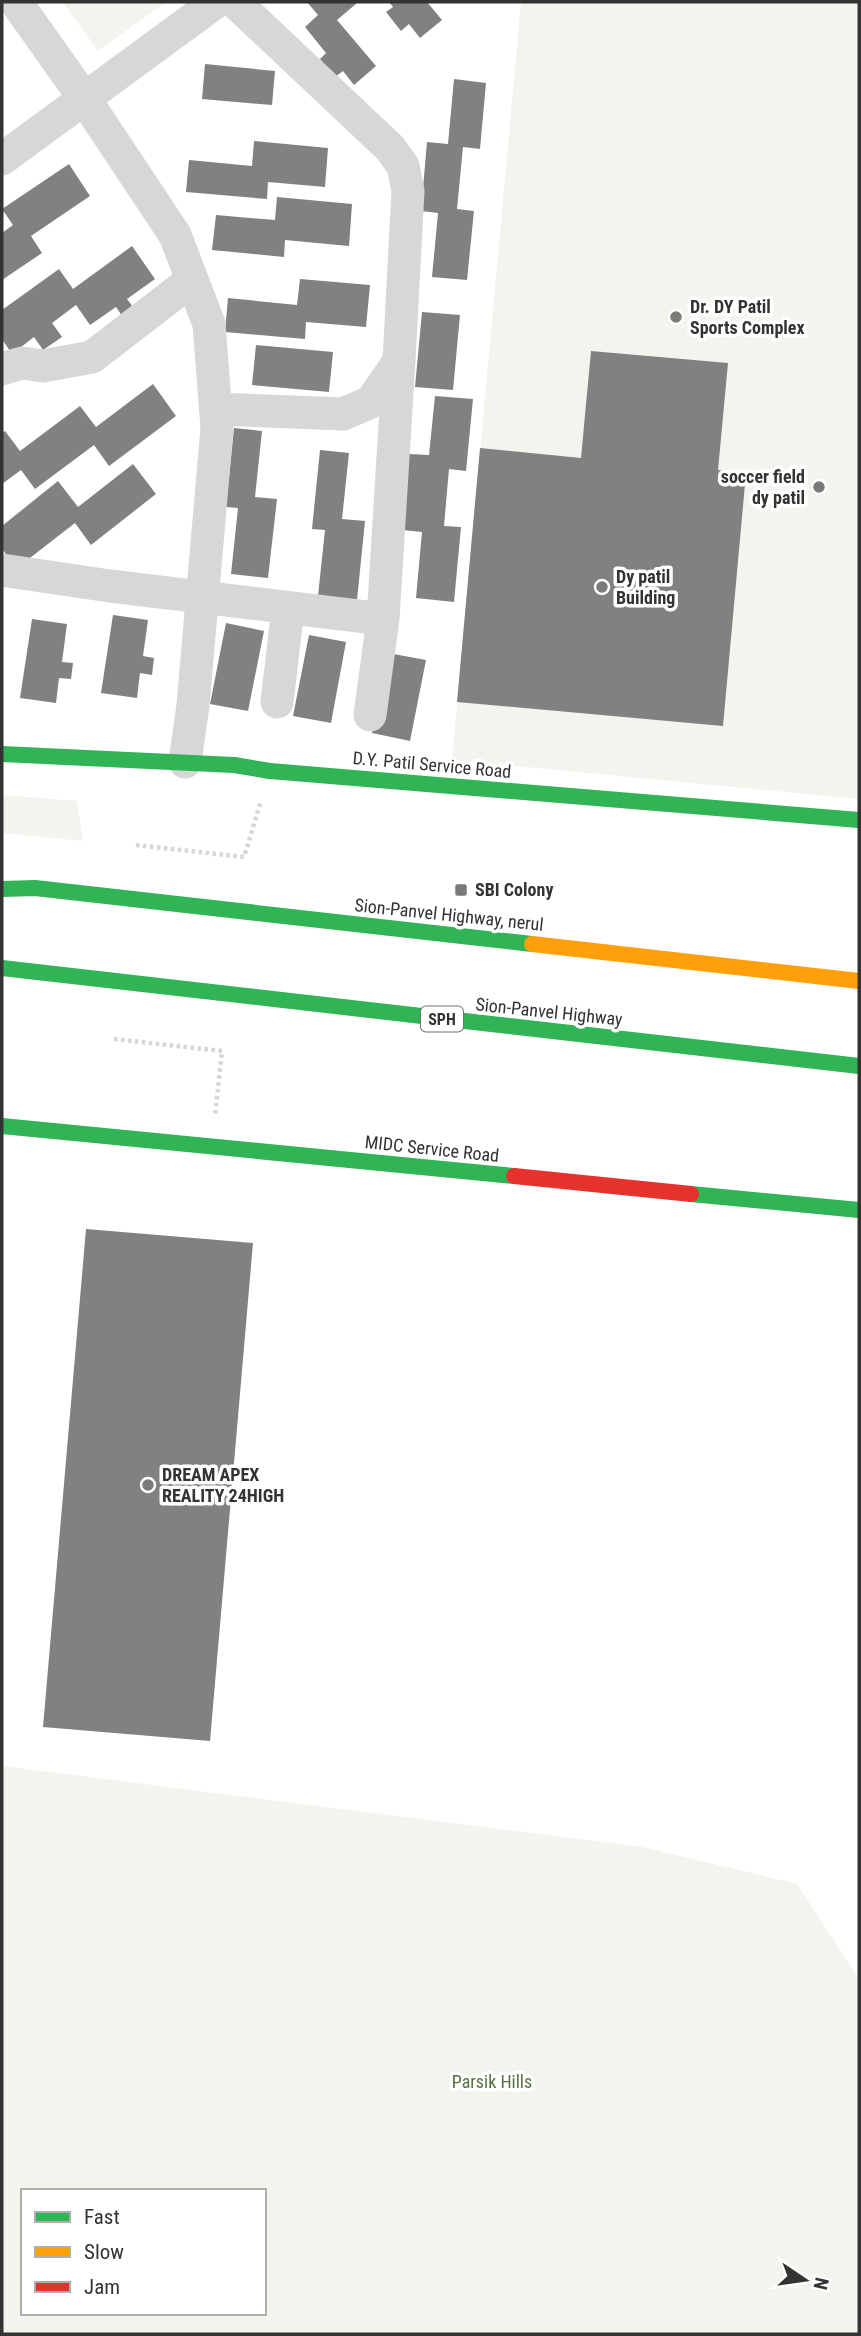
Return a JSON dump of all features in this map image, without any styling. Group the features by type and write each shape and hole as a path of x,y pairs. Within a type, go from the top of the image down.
{"main road":[{"name":"D.Y. Patil Service Road","path":"2,754 185,762 859,820"},
{"path":"2,880 35,888"},
{"path":"2,889 35,888"},
{"name":"Sion-Panvel Highway, nerul","path":"35,888 859,981"},
{"name":"SPH","path":"2,968 25,972"},
{"path":"2,974 25,972"},
{"name":"Sion-Panvel Highway","path":"25,972 859,1066"},
{"name":"MIDC Service Road","path":"2,1126 859,1210"}],"street":[{"path":"16,2 175,235 209,324 217,428 193,705 185,762"},
{"path":"2,159 216,2"},
{"path":"235,2 390,148 404,166 408,191 400,360 383,619 369,715"},
{"path":"2,369 22,363 43,366 92,357 192,281"},
{"path":"216,409 343,414 371,402 400,360"},
{"path":"2,570 383,619"},
{"path":"277,702 289,608"}],"path":[{"path":"136,845 244,857 270,771"},
{"path":"114,1039 222,1051 212,1147"}],"green space":[{"path":"63,2 166,2 98,51"},
{"name":"Dr. DY Patil Sports Complex","path":"521,2 859,2 859,799 452,760"},
{"path":"2,795 77,801 83,841 2,833"},
{"name":"Parsik Hills","path":"2,1766 642,1847 797,1884 859,1979 859,2334 2,2334"}],"building":[{"path":"307,2 357,3 337,20 376,66 354,85 343,71 335,77 320,59 326,53 305,27 318,15"},
{"path":"389,2 427,2 442,20 420,38 409,24 401,31 386,12 393,7"},
{"path":"205,64 275,71 272,105 202,99"},
{"path":"454,79 486,83 480,149 463,147 457,209 474,211 467,280 432,277 438,213 421,211 427,142 448,144"},
{"path":"254,141 328,148 325,187 268,182 267,199 186,192 189,160 252,166"},
{"path":"69,164 90,196 31,236 42,253 2,280 2,233 13,225 2,209"},
{"path":"277,197 352,204 349,246 285,240 284,257 212,250 216,215 275,220"},
{"path":"132,246 155,279 127,299 139,315 127,323 116,307 90,325 76,305 52,323 62,337 43,350 34,337 12,354 2,339 2,310 59,269 73,289"},
{"path":"300,279 370,285 366,327 306,322 305,339 225,332 228,298 297,305"},
{"path":"422,312 460,315 453,390 415,387"},
{"path":"256,345 333,352 329,392 252,385"},
{"name":"Dy patil Building","path":"591,351 728,363 718,470 746,473 723,726 457,702 480,448 581,458"},
{"path":"153,384 176,416 109,466 94,445 35,489 21,470 2,484 2,433 5,431 20,451 80,406 96,427"},
{"path":"435,396 473,399 466,471 449,469 444,526 461,527 454,602 416,598 422,532 402,530 409,454 429,455"},
{"path":"234,428 262,431 255,497 277,499 268,578 231,574 238,508 226,507"},
{"path":"320,450 349,453 342,519 365,521 357,600 318,596 325,530 312,529"},
{"path":"133,464 156,494 91,545 75,523 17,568 2,549 2,526 58,481 78,507"},
{"path":"113,615 148,620 143,656 154,658 152,675 140,673 137,698 101,693"},
{"path":"32,619 67,624 62,662 73,663 71,679 59,678 56,703 20,698"},
{"path":"226,623 264,631 248,711 210,704"},
{"path":"309,635 346,642 331,723 293,716"},
{"path":"388,653 426,660 410,741 372,733"},
{"name":"DREAM APEX REALITY 24HIGH","path":"86,1229 253,1243 210,1741 43,1727"}],"traffic: fast":[{"path":"2,754 234,765 270,771 859,820"},
{"path":"2,889 35,888 532,944"},
{"path":"2,968 859,1066"},
{"path":"2,1126 514,1176"},
{"path":"691,1194 859,1210"}],"traffic: slow":[{"path":"532,944 859,981"}],"traffic: jam":[{"path":"514,1176 691,1194"}],"place":[{"name":"Dr. DY Patil Sports Complex","path":"676,317"},
{"name":"soccer field dy patil","path":"819,487"},
{"name":"Dy patil Building","path":"602,587"},
{"name":"SBI Colony","path":"461,890"},
{"name":"DREAM APEX REALITY 24HIGH","path":"148,1485"}]}
